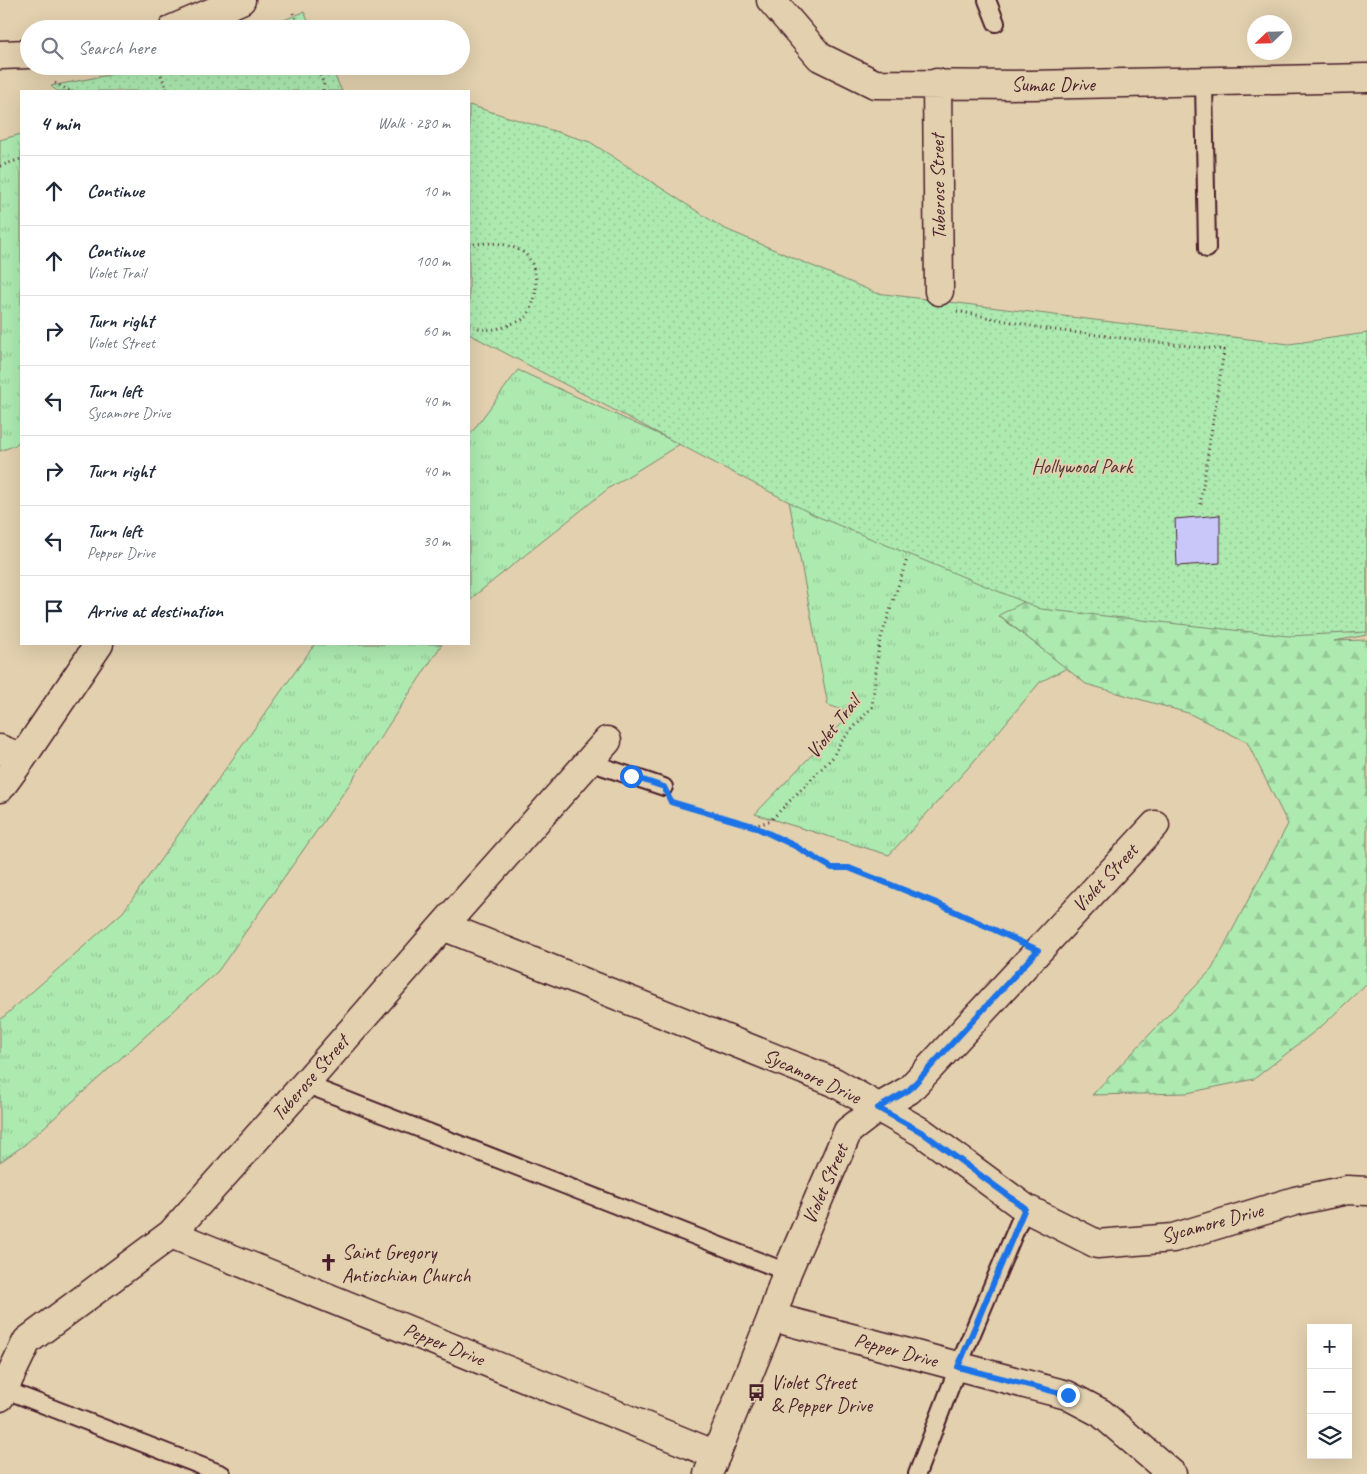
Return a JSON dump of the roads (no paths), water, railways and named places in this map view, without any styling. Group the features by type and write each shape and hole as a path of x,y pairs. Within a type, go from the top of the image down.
{"street":[{"path":"195,20 241,0"},
{"name":"Sumac Drive","path":"771,0 820,57 875,84 1031,85 1367,78"},
{"path":"0,55 20,54"},
{"name":"Tuberose Street","path":"937,84 939,291"},
{"path":"0,788 11,754 98,645"},
{"name":"Tuberose Street","path":"2,1393 27,1341 171,1234 306,1084 442,926 607,741"},
{"name":"Violet Street","path":"712,1465 772,1317 787,1272 848,1131 878,1108 909,1090 1155,826"},
{"name":"Sycamore Drive","path":"442,926 834,1082 923,1133 1025,1208 1097,1244 1173,1238 1295,1201 1346,1190 1367,1191"},
{"name":"Pepper Drive","path":"171,1234 712,1465"},
{"name":"Pepper Drive","path":"772,1317 1068,1395 1101,1413 1172,1474"}],"lane":[{"path":"987,0 996,23"},
{"path":"1204,82 1207,249"},
{"path":"589,762 664,787"},
{"path":"306,1084 787,1272"},
{"path":"917,1474 958,1367 1025,1208"},
{"path":"2,1393 222,1474"}],"place":[{"name":"Saint Gregory Antiochian Church","path":"328,1263"},
{"name":"Violet Street & Pepper Drive","path":"757,1393"}],"park label":[{"name":"Hollywood Park","path":"1082,466"}]}
